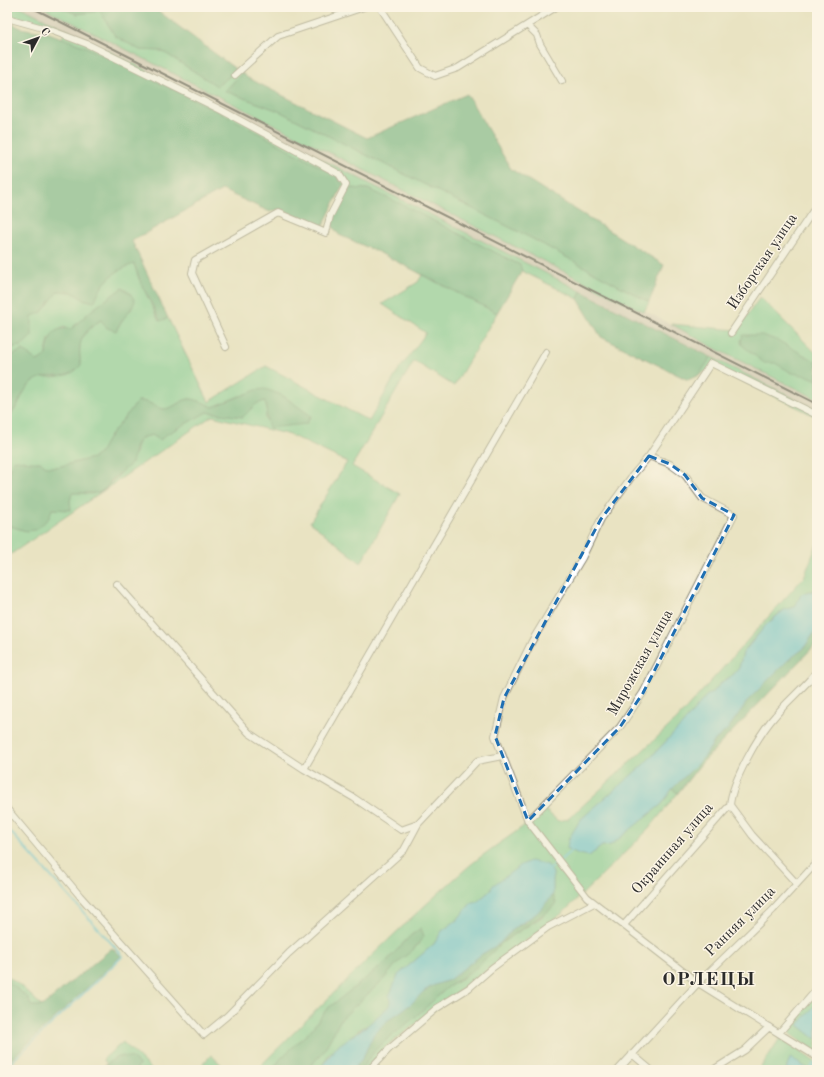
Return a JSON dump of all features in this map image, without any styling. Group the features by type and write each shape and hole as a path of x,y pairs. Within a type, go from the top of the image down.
{"street":[{"path":"235,75 278,36 364,7"},
{"path":"380,7 420,68 435,76 458,68 528,26 556,7"},
{"path":"7,18 50,30 87,44 221,110 339,174 346,185 330,216 326,233 278,213 195,260 192,273 226,347"},
{"path":"528,26 537,35 540,44 562,81"},
{"name":"Изборская улица","path":"731,333 817,205"},
{"path":"304,769 546,352"},
{"path":"817,415 711,362 650,456 632,476 601,519 582,558 532,641 504,698 496,736 502,756 528,821 587,897 698,983 817,1057"},
{"name":"Мирожская улица","path":"528,821 620,727 643,693 734,515 702,498 685,475 670,464 650,456"},
{"path":"117,584 249,733 304,769 354,798 401,830 418,824"},
{"name":"Окраинная улица","path":"624,925 730,804 730,793 745,763 774,716 806,685 817,671"},
{"path":"7,809 80,896 204,1035 227,1016 289,953 404,850 418,824 477,761 502,756"},
{"path":"730,804 752,835 797,884"},
{"name":"Ранняя улица","path":"618,1070 698,983 773,910 817,862"},
{"path":"369,1070 389,1050 437,1008 469,988 492,968 548,927 594,903"},
{"path":"779,1033 817,989"},
{"path":"713,1070 745,1050 770,1027"},
{"path":"632,1054 652,1070"}],"highlighted area":[{"path":"649,456 670,464 685,475 702,498 734,515 643,693 620,727 528,821 495,736 504,698 601,519"}],"shaded area":[{"path":"21,7 42,7 671,324 716,349 817,399 817,410"}],"green space":[{"path":"7,7 21,7 64,29 7,15"},
{"path":"42,7 59,7 77,14 100,11 115,36 140,50 162,51 217,86 238,70 242,73 225,91 279,111 531,238 649,302 644,312"},
{"path":"59,7 153,7 237,70 217,86 162,51 140,50 115,36 100,11 77,14"},
{"path":"7,21 21,28 49,33 86,47 220,112 337,176 343,185 322,228 280,209 270,212 222,190 132,241 168,318 160,321 143,288 134,264 115,273 101,288 94,302 83,299 72,292 58,291 42,312 32,316 32,336 21,346 7,348"},
{"path":"66,29 581,291 578,299 522,271 520,265 368,189 348,188 220,112 86,47 62,38"},
{"path":"242,73 248,78 367,138 467,94 511,169 664,265 649,302 531,238 279,111 225,91"},
{"path":"348,188 368,189 399,203 520,265 522,271 497,313 378,252 339,235 330,223"},
{"path":"134,264 139,279 159,321 168,318 209,402 266,366 369,421 398,371 426,333 382,304 418,282 422,275 497,313 454,386 414,361 352,466 400,494 361,563 310,522 347,462 290,435 212,416 7,557 7,525 26,531 51,509 71,510 70,501 72,493 97,493 109,485 130,461 135,454 139,441 143,438 152,435 160,440 167,434 207,412 243,417 256,404 265,401 267,410 265,419 306,424 311,416 282,395 239,396 213,407 189,399 166,409 159,408 146,402 138,401 109,437 100,453 93,458 57,467 48,467 40,462 31,463 23,460 9,468 7,485 7,417 15,410 28,386 32,382 39,378 62,375 81,365 80,344 85,334 94,325 101,320 116,331 125,315 132,309 130,293 122,288 92,310 71,329 63,327 49,339 45,357 37,361 23,350 7,358 7,348 21,346 32,316 42,312 58,291 72,292 83,299 94,302 101,288 115,273"},
{"path":"122,288 130,293 135,301 116,331 107,328 101,320 94,325 85,334 80,344 81,365 70,374 41,378 34,381 26,389 15,409 7,417 7,358 23,350 37,361 45,357 54,332 58,330 71,329 92,310"},
{"path":"581,291 711,357 699,375 688,380 601,337 578,299"},
{"path":"760,297 817,354 817,399 716,349 671,324 737,330"},
{"path":"743,335 762,335 779,341 817,362 817,380 808,376 792,373 775,363 764,363 742,345 741,341"},
{"path":"711,357 817,410 817,417 715,367 699,375"},
{"path":"265,389 282,395 311,416 306,424 269,428 265,401 256,404 243,417 207,412 167,434 160,440 152,435 141,438 136,445 132,463 111,481 106,488 98,493 72,493 70,501 71,510 52,509 49,518 36,530 26,531 7,525 7,483 8,475 14,460 40,462 48,467 57,467 93,458 100,453 109,437 138,401 146,402 159,408 166,409 186,400 192,399 213,407 256,390"},
{"path":"817,544 817,590 805,592 795,607 784,610 771,620 743,653 739,668 732,676 723,681 713,692 706,696 682,725 643,765 580,820 574,832 568,839 589,856 602,846 611,845 662,804 672,789 678,793 648,830 564,912 388,1045 365,1070 360,1070 379,1046 415,1017 447,988 463,978 503,942 543,916 556,903 553,895 553,873 500,882 492,886 491,890 477,902 472,902 457,920 442,931 434,944 398,975 389,1006 368,1025 360,1029 329,1054 320,1070 307,1070 323,1052 341,1019 383,980 398,962 419,944 421,928 410,936 385,963 327,1009 310,1031 272,1070 256,1070 388,940 469,866 544,809 558,821 568,819 677,719 804,577"},
{"path":"817,629 817,643 700,765 678,793 672,789 705,756 715,740 727,730 749,699 788,660 803,649"},
{"path":"553,895 556,903 550,910 503,942 477,967 447,988 415,1017 379,1046 360,1070 353,1070 362,1059 374,1034 387,1021 411,1004 424,991 432,986 449,980 482,954 499,944 513,929 526,922"},
{"path":"421,928 424,936 413,950 398,962 383,980 341,1019 323,1052 307,1070 272,1070 282,1057 310,1031 327,1009 385,963 410,936"},
{"path":"112,948 121,956 7,1063 7,980 28,998 31,1006 42,1006"},
{"path":"7,976 22,987 42,1006 31,1006 28,998 7,980"},
{"path":"817,994 817,1003 799,1025 817,1040 817,1053 790,1034 789,1027"},
{"path":"780,1038 817,1063 817,1070 810,1070 790,1059 786,1070 759,1070"},
{"path":"123,1042 152,1070 136,1070 139,1064 115,1058 107,1064 103,1059"},
{"path":"211,1055 227,1070 197,1070"},
{"path":"123,1056 132,1058 139,1064 136,1070 99,1070 115,1058"}],"water":[{"path":"817,590 817,629 803,649 788,660 749,699 727,730 715,740 705,756 672,789 662,804 611,845 602,846 589,856 567,849 570,838 580,820 643,765 682,725 706,696 713,692 723,681 732,676 739,668 743,653 766,625 784,610 795,607 801,594"},
{"path":"530,861 548,865 553,873 553,895 537,913 513,929 499,944 482,954 449,980 432,986 424,991 411,1004 387,1021 374,1034 362,1059 353,1070 319,1070 336,1047 368,1025 389,1006 389,996 398,975 434,944 442,931 457,920 472,902 477,902 491,890 492,886 521,865"},
{"path":"817,1003 817,1040 798,1025"},
{"path":"790,1058 810,1070 786,1070"}],"waterway":[{"path":"7,828 123,956 7,1066"},
{"path":"549,870 573,849"}],"railway":[{"path":"31,7 817,404"}],"district":[{"name":"ОРЛЕЦЫ","path":"709,980"}]}
